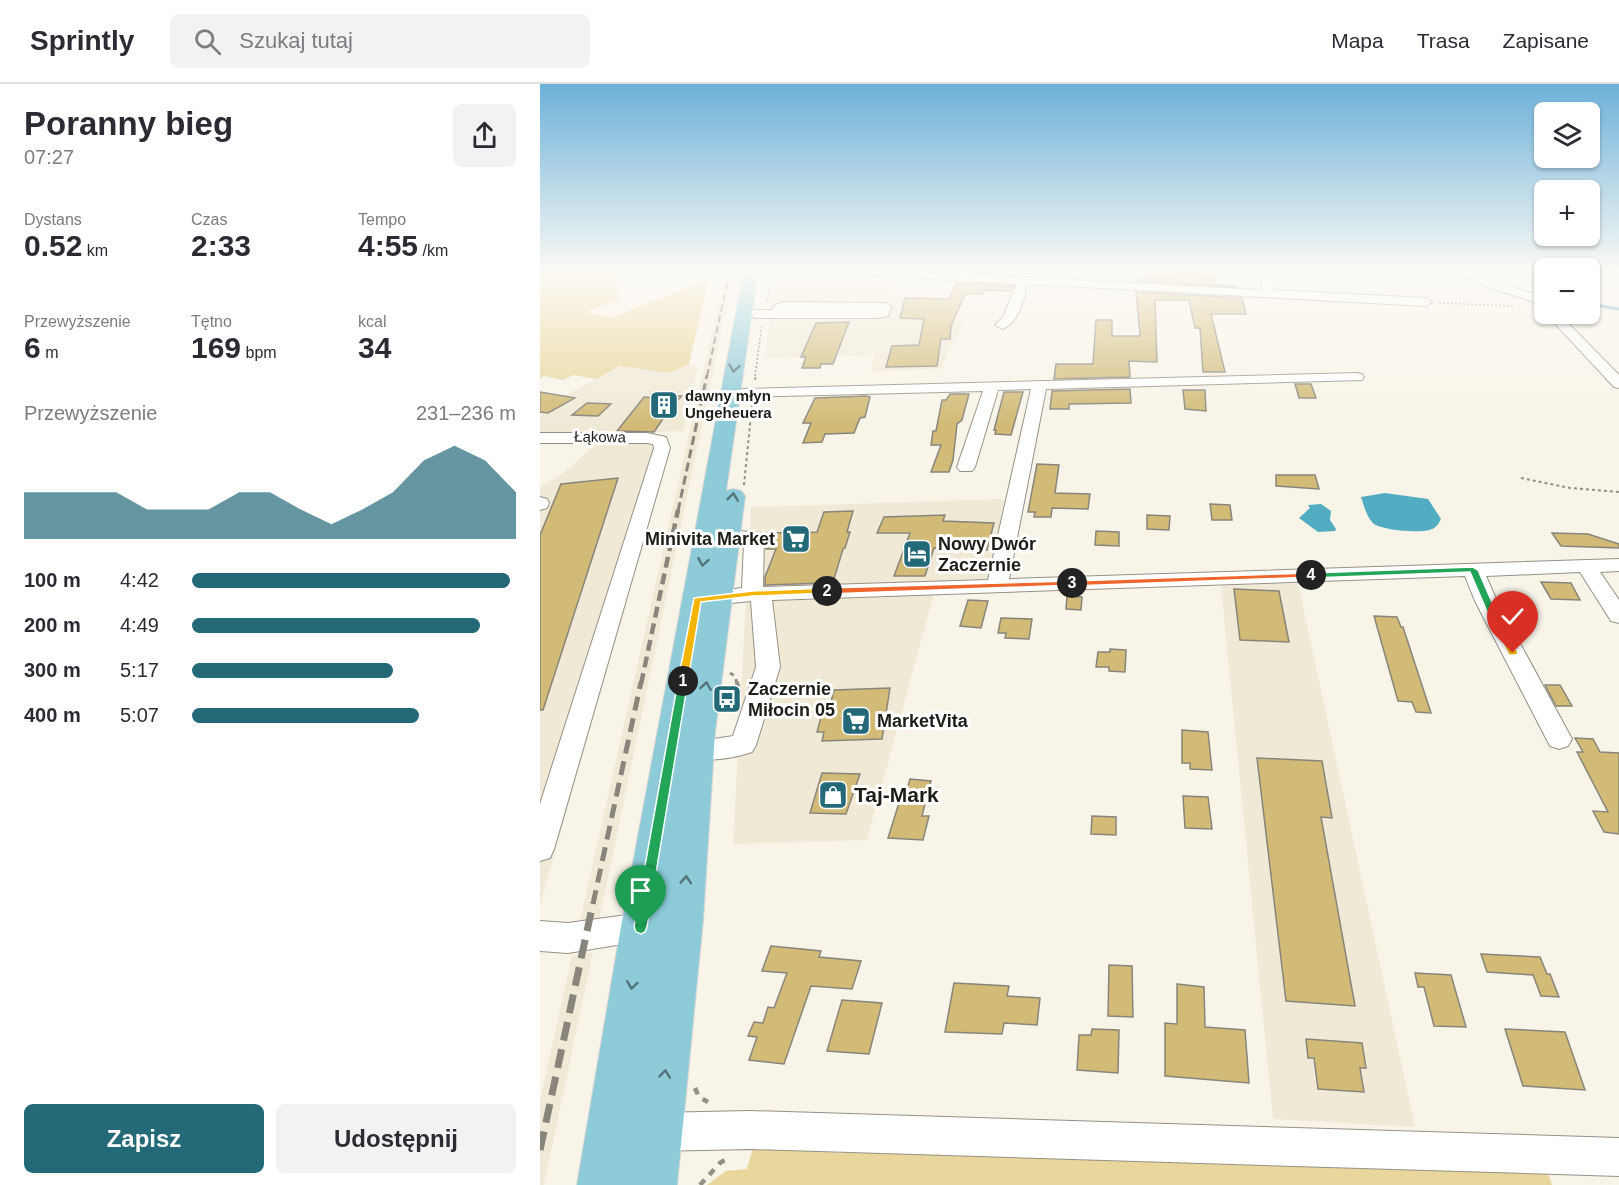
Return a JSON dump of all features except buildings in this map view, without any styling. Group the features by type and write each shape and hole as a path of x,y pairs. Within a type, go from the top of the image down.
{"main road":[{"path":"602,1185 641,927 733,596 728,536 733,437 745,321"},
{"path":"652,1185 683,920 697,750 733,596 733,437 750,392 764,321"}],"street":[{"path":"1002,325 1006,321"},
{"path":"1562,324 1619,384"},
{"path":"750,392 1357,377"},
{"path":"997,586 1040,384"},
{"path":"966,467 992,385"},
{"name":"Łąkowa","path":"540,438 647,438 660,441 662,448 659,464 544,826"},
{"path":"697,750 743,745 768,668 733,596 754,537 728,536"},
{"path":"733,596 1619,565"},
{"path":"1586,566 1619,616"},
{"path":"1473,570 1486,601 1559,739"},
{"path":"540,936 568,938 641,927"},
{"path":"610,1133 762,1130 1619,1157"}],"path":[{"path":"743,492 750,392 764,321"},
{"path":"1521,478 1563,488 1619,492"},
{"path":"728,665 730,674"},
{"path":"700,1185 720,1163 737,1155"}],"shaded area":[{"path":"540,321 699,321 689,364 670,373 620,366 596,379 573,375 563,380 544,376 540,379"},
{"path":"714,321 723,321 599,921 580,921"},
{"path":"769,321 964,321 941,369 871,371 874,355 765,358"},
{"path":"689,364 698,366 683,431 540,436 540,409 620,366 670,373"},
{"path":"598,442 641,443 670,448 540,905 540,488 566,471"},
{"path":"1004,499 989,580 747,588 751,507"},
{"path":"1298,583 1415,1127 1273,1119 1221,586"},
{"path":"931,592 933,597 867,840 733,844 746,597"},
{"path":"593,952 544,1185 540,1185 540,1100 572,956"},
{"path":"905,1144 1541,1168 1549,1176 1552,1185 707,1185 726,1171 747,1169 753,1148 843,1153"}],"water":[{"path":"1385,493 1428,499 1441,519 1433,528 1420,531 1393,530 1374,524 1361,497"},
{"path":"1321,504 1331,511 1330,520 1335,531 1318,532 1299,518 1310,508 1308,505"}],"railway":[{"path":"707,376 719,321"},
{"path":"678,511 707,375"},
{"path":"641,684 678,510"},
{"path":"593,904 641,682"},
{"path":"540,1150 593,903"}],"place":[{"name":"dawny młyn Ungeheuera","path":"664,405"},
{"name":"Minivita Market","path":"796,539"},
{"name":"Nowy Dwór Zaczernie","path":"917,554"},
{"name":"Zaczernie Miłocin 05","path":"727,699"},
{"name":"MarketVita","path":"856,721"},
{"name":"Taj-Mark","path":"833,795"}],"route":[{"path":"641,927 697,600 753,594 1473,570 1513,653"}]}
